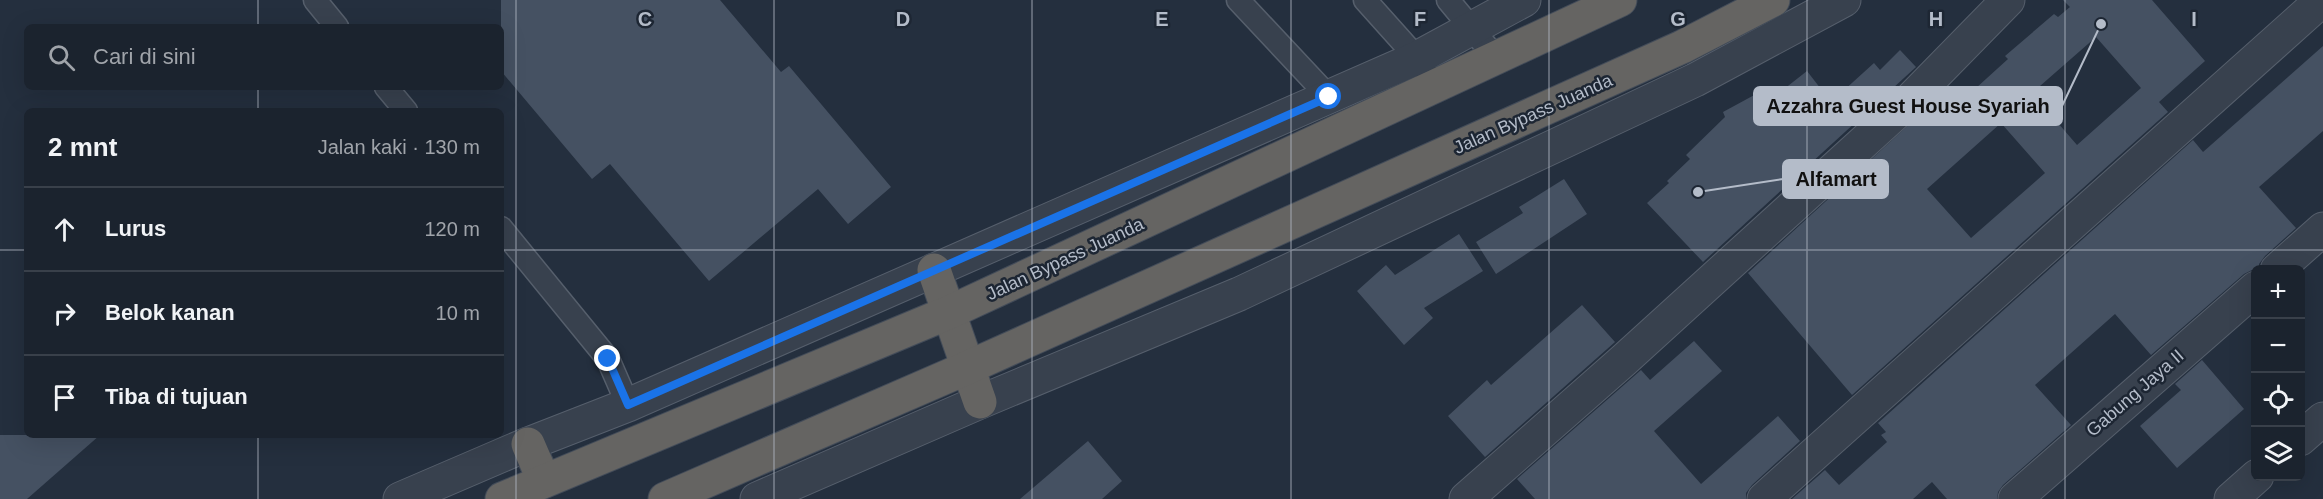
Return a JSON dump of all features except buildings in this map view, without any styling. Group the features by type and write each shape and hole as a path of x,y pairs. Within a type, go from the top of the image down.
{"highway":[{"name":"Jalan Bypass Juanda","path":"502,499 950,312 1620,0"},
{"name":"Jalan Bypass Juanda","path":"664,499 969,367 1671,52 1773,0"},
{"path":"934,270 980,402"},
{"path":"528,444 544,481"}],"street":[{"path":"400,499 528,444 628,405 1417,58 1524,0"},
{"path":"757,499 980,402 1239,294 1695,80 1844,0"},
{"path":"1466,499 1633,352 1910,100 2008,0"},
{"path":"1764,499 2322,0"},
{"path":"2283,265 2323,229"},
{"name":"Gabung Jaya II","path":"2015,499 2251,292"},
{"path":"2305,436 2323,420"},
{"path":"2231,499 2252,481"}],"lane":[{"path":"315,0 335,24"},
{"path":"1238,0 1329,97"},
{"path":"1365,0 1417,58 1435,86"},
{"path":"1448,0 1496,58"},
{"path":"388,90 404,108"},
{"path":"504,232 608,359 628,405"}],"place":[{"name":"Azzahra Guest House Syariah","path":"2101,24"},
{"name":"Alfamart","path":"1698,192"}],"route":[{"path":"608,359 628,405 1329,97"}]}
